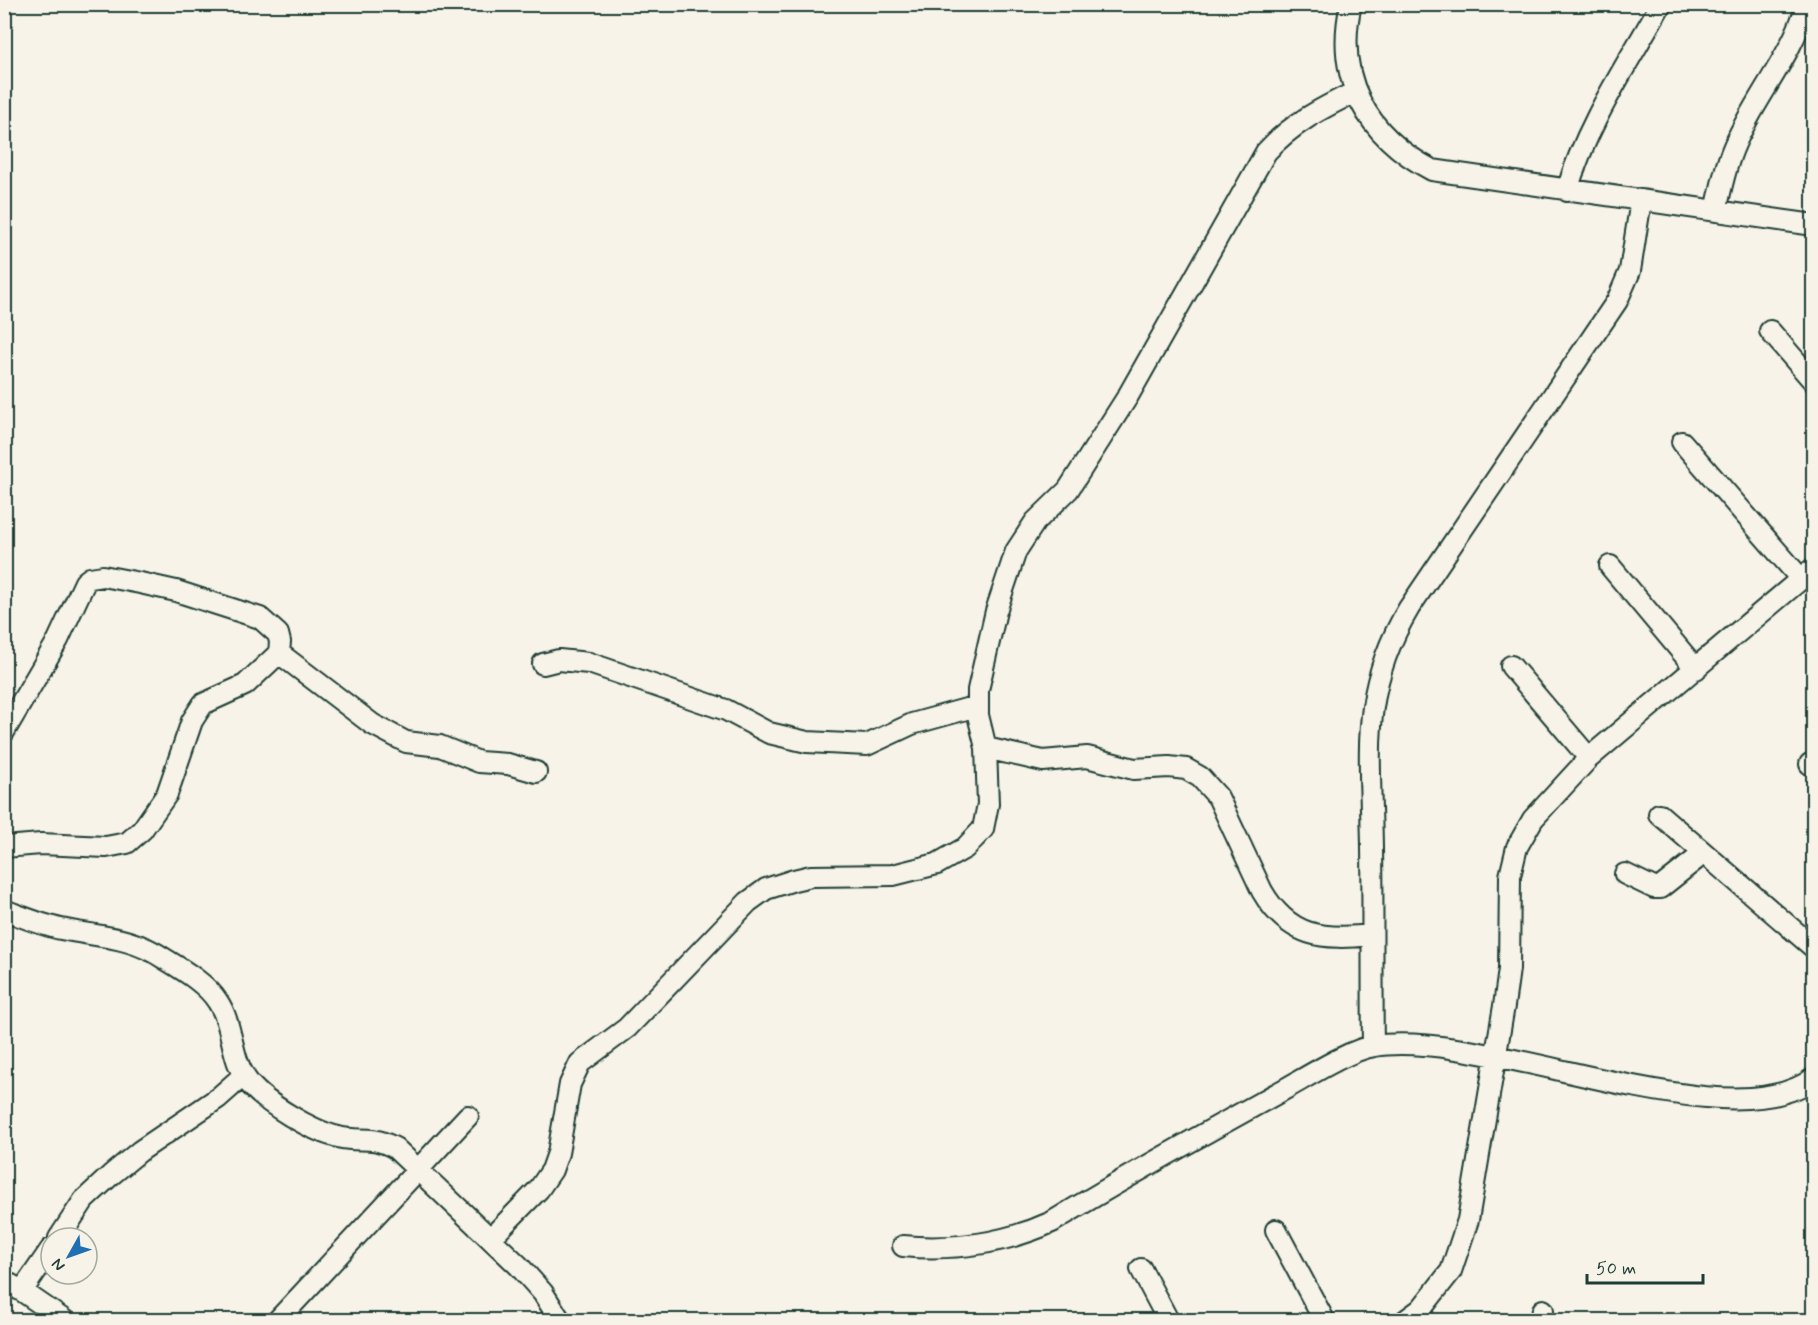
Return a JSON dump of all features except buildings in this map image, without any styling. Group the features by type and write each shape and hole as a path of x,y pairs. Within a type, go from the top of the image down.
{"street":[{"path":"1351,4 1346,25 1355,92 1374,124 1388,140 1432,170 1814,225"},
{"path":"1567,191 1578,156 1590,131 1661,4"},
{"path":"1716,211 1727,165 1736,142 1801,27 1807,4"},
{"path":"491,1238 538,1189 552,1170 558,1153 570,1084 580,1063 627,1028 695,959 735,913 766,889 811,876 893,874 937,864 965,848 983,829 988,804 986,748 980,731 977,706 981,675 996,611 1024,535 1062,496 1084,465 1138,379 1266,152 1279,138 1309,116 1355,92"},
{"path":"1373,1046 1368,755 1371,711 1383,659 1393,635 1409,609 1617,301 1630,271 1641,200"},
{"path":"1770,331 1814,382"},
{"path":"1406,1320 1421,1309 1438,1289 1459,1252 1468,1220 1509,969 1510,876 1517,847 1533,819 1589,758 1807,573 1682,442"},
{"path":"1610,566 1696,669"},
{"path":"4,732 58,640 85,582 90,578 103,576 176,591 260,618 278,634 279,653 245,685 203,704 192,721 167,794 141,830 127,843 106,847 41,844 4,847"},
{"path":"279,653 372,724 406,741 440,746 479,762 508,764 536,772"},
{"path":"543,664 559,660 589,663 726,710 769,733 807,742 867,745 912,724 977,706"},
{"path":"1511,666 1589,758"},
{"path":"986,748 1043,761 1087,757 1134,769 1169,767 1186,769 1209,785 1218,797 1262,891 1270,905 1286,921 1319,937 1338,939 1372,935"},
{"path":"1659,814 1814,948"},
{"path":"1625,874 1654,888 1660,888 1704,853"},
{"path":"4,910 58,929 121,938 148,948 199,982 219,1003 238,1065 254,1088 304,1122 340,1138 366,1138 382,1141 395,1148 491,1238 543,1293 560,1320"},
{"path":"903,1246 935,1249 956,1247 1029,1232 1052,1222 1188,1142 1310,1076 1373,1046 1428,1047 1496,1057 1689,1095 1732,1100 1752,1100 1777,1094 1803,1086 1814,1078"},
{"path":"67,1226 84,1200 111,1175 140,1151 218,1098 244,1076"},
{"path":"278,1320 468,1116"},
{"path":"1276,1230 1324,1320"},
{"path":"22,1291 39,1266"},
{"path":"1141,1269 1168,1320"},
{"path":"4,1281 64,1320"}]}
